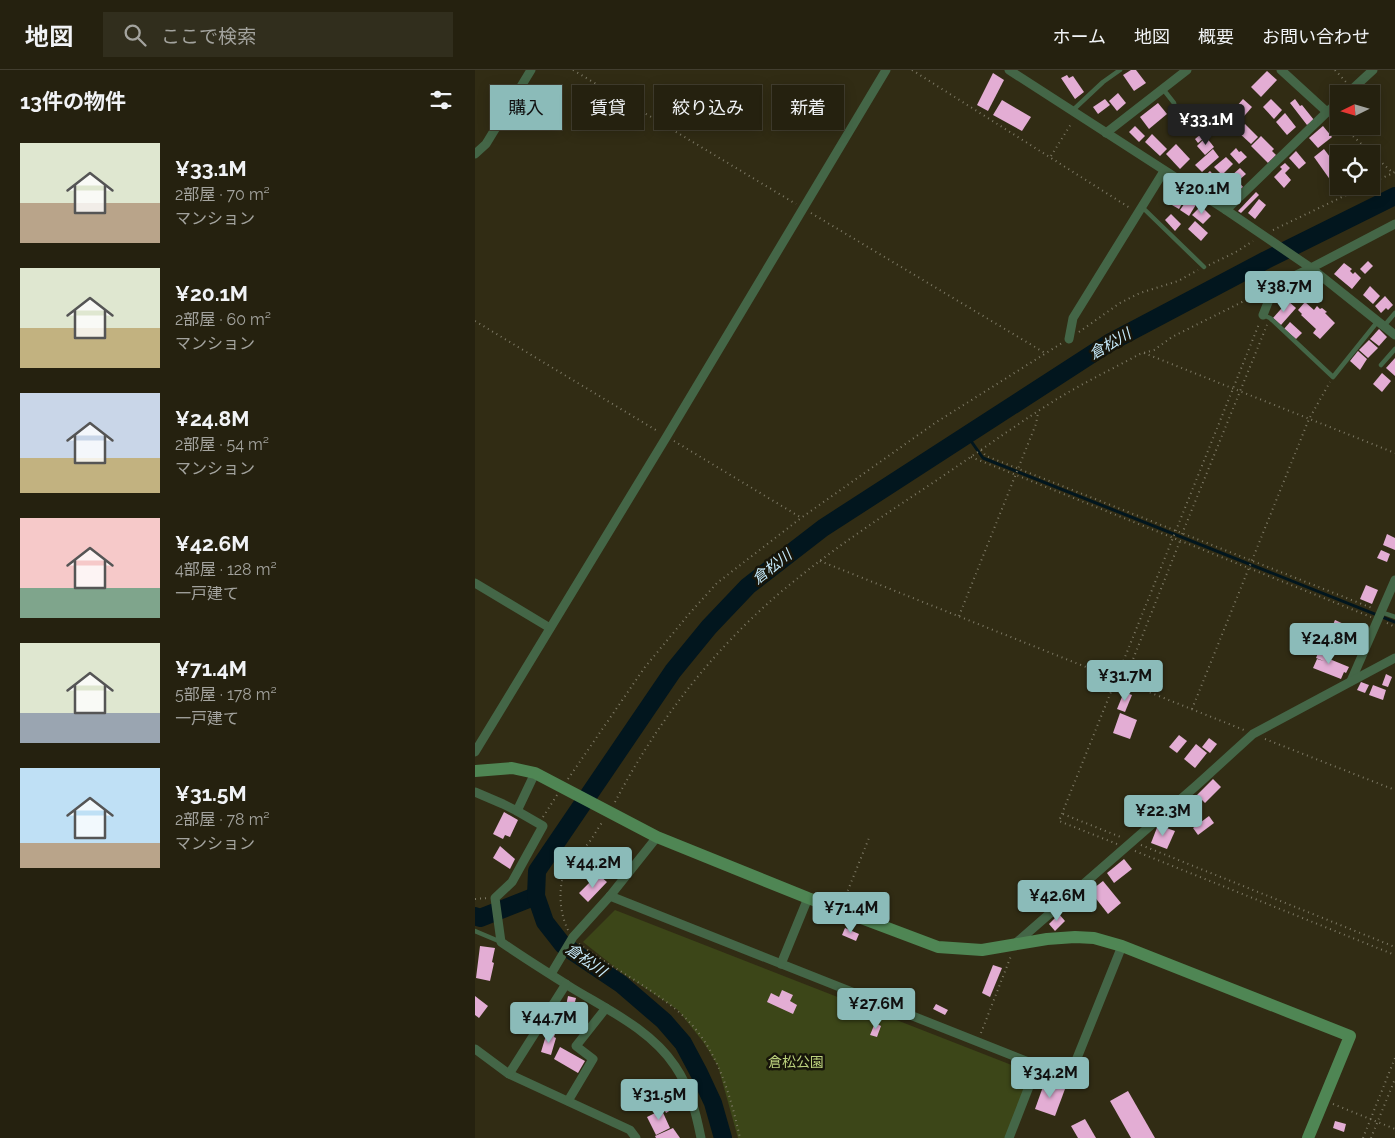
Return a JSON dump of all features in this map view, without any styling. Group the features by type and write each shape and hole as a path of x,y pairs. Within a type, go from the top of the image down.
{"street":[{"path":"475,154 485,144 531,70"},
{"path":"475,752 667,436 885,70"},
{"path":"1009,70 1226,210 1311,268 1395,335"},
{"path":"1106,133 1187,70"},
{"path":"1281,70 1327,112"},
{"path":"1357,85 1373,70"},
{"path":"1226,210 1330,110"},
{"path":"1069,339 1073,318 1164,171"},
{"path":"1266,316 1275,285 1395,224"},
{"path":"1351,681 1395,580"},
{"path":"475,583 551,628"},
{"path":"1361,658 1379,667"},
{"path":"1014,945 1253,734 1395,658"},
{"path":"475,771 512,768 535,773 657,837 808,898 938,947 982,950 1047,939 1094,938 1122,946 1350,1036 1308,1138"},
{"path":"517,811 535,773"},
{"path":"475,792 503,804 543,826 512,882 495,898 501,942 634,1026 657,1046 675,1065 686,1085 696,1114 701,1138"},
{"path":"551,974 573,937 610,896 657,837"},
{"path":"610,896 1069,1078 1122,946"},
{"path":"781,964 808,898"},
{"path":"509,1074 566,984"},
{"path":"568,1101 593,1059 576,1046 605,1008"},
{"path":"475,1049 509,1074 630,1130 636,1138"},
{"path":"1009,1138 1037,1066"}],"lane":[{"path":"1072,111 1103,82 1120,70"},
{"path":"1163,89 1175,107"},
{"path":"1140,210 1204,268"},
{"path":"1266,316 1333,377 1381,323 1395,313"},
{"path":"1381,365 1395,349"},
{"path":"1380,616 1395,617"},
{"path":"589,855 625,878"},
{"path":"475,931 501,942"}],"path":[{"path":"573,70 1046,353"},
{"path":"912,70 1140,210"},
{"path":"1335,70 1346,85"},
{"path":"1051,156 1071,124"},
{"path":"1352,135 1394,173 1380,180"},
{"path":"539,824 562,786 592,746 634,682 689,614 717,583 801,518 935,423 1094,323 1121,303 1140,293 1178,281 1236,252 1262,235 1346,195"},
{"path":"740,1138 725,1081 705,1041 691,1023 643,985 599,957 573,937 567,928 560,894 562,881 570,861 587,846 610,811 629,774 668,715 707,664 796,579 1057,399 1144,353 1154,350 1172,337 1275,285"},
{"path":"1266,316 1233,389 1059,822 1129,845 1395,946"},
{"path":"1183,534 1240,392 1266,316"},
{"path":"475,321 801,518"},
{"path":"1144,353 1395,453"},
{"path":"1192,709 1309,419 1333,377"},
{"path":"959,616 1036,424 1037,412"},
{"path":"981,450 986,456 1176,531 1380,616 1395,627"},
{"path":"971,457 1249,568 1380,616"},
{"path":"1124,682 1180,541"},
{"path":"820,561 1395,790"},
{"path":"1063,814 1129,845 1395,955"},
{"path":"840,910 869,838"},
{"path":"978,1042 1014,945"},
{"path":"1363,1138 1395,1058"},
{"path":"1371,1138 1395,1079"},
{"path":"1323,1100 1395,1128"}],"green space":[{"name":"倉松公園","path":"615,910 1027,1071 1031,1076 1006,1138 738,1138 718,1066 704,1043 678,1010 621,972 583,942"}],"building":[{"path":"1131,70 1136,70 1146,83 1134,91 1123,75"},
{"path":"1267,71 1277,80 1261,97 1251,87"},
{"path":"993,73 1004,80 988,111 977,105"},
{"path":"1067,75 1069,78 1073,76 1084,92 1075,99 1061,78"},
{"path":"1118,93 1126,103 1117,111 1109,101"},
{"path":"1105,99 1110,105 1098,114 1093,107"},
{"path":"1243,99 1252,107 1239,122 1230,114"},
{"path":"1271,99 1282,110 1274,119 1263,107"},
{"path":"1295,99 1314,120 1307,125 1290,103"},
{"path":"1002,100 1031,117 1022,131 993,115"},
{"path":"1158,103 1167,114 1149,129 1140,117"},
{"path":"1285,113 1296,127 1287,135 1276,122"},
{"path":"1245,124 1258,137 1251,144 1238,132"},
{"path":"1135,126 1145,136 1139,142 1129,132"},
{"path":"1323,126 1332,137 1318,148 1309,138"},
{"path":"1207,129 1210,133 1198,143 1195,139"},
{"path":"1152,134 1167,149 1160,156 1145,142"},
{"path":"1261,136 1274,149 1272,151 1276,155 1268,163 1251,146"},
{"path":"1206,137 1214,147 1205,155 1197,146"},
{"path":"1176,144 1190,159 1180,169 1166,154"},
{"path":"1236,148 1247,157 1239,164 1230,154"},
{"path":"1213,149 1219,157 1202,172 1195,165"},
{"path":"1324,149 1330,157 1330,180 1314,157"},
{"path":"1296,151 1306,163 1299,169 1289,158"},
{"path":"1226,157 1233,164 1222,175 1214,167"},
{"path":"1285,163 1290,168 1285,173 1291,180 1284,188 1274,177"},
{"path":"1240,168 1246,174 1238,181 1243,187 1234,195 1230,190 1218,198 1213,192"},
{"path":"1210,171 1218,180 1207,191 1198,182"},
{"path":"1181,191 1187,195 1179,209 1172,205"},
{"path":"1256,192 1259,195 1241,213 1238,211"},
{"path":"1189,197 1197,203 1189,216 1180,210"},
{"path":"1259,199 1266,205 1255,219 1248,213"},
{"path":"1201,206 1211,216 1203,224 1192,215"},
{"path":"1171,214 1181,224 1175,231 1165,220"},
{"path":"1195,221 1208,233 1201,241 1188,229"},
{"path":"1368,261 1373,266 1365,274 1360,269"},
{"path":"1344,263 1352,269 1350,271 1353,274 1355,272 1361,278 1352,289 1334,274"},
{"path":"1295,284 1304,292 1298,299 1289,291"},
{"path":"1370,286 1380,296 1373,304 1363,295"},
{"path":"1385,296 1393,305 1381,313 1375,306"},
{"path":"1288,301 1296,308 1281,325 1273,318"},
{"path":"1305,302 1314,310 1317,306 1320,309 1322,308 1335,323 1320,339 1313,333 1316,329 1298,310"},
{"path":"1290,322 1302,333 1296,339 1284,329"},
{"path":"1379,329 1387,337 1379,346 1370,339"},
{"path":"1369,340 1378,348 1368,358 1359,350"},
{"path":"1358,351 1367,359 1360,370 1350,361"},
{"path":"1395,358 1395,376 1386,368"},
{"path":"1382,373 1391,381 1382,392 1373,384"},
{"path":"1387,534 1395,538 1395,550 1383,545"},
{"path":"1381,550 1390,554 1387,562 1377,558"},
{"path":"1366,585 1378,590 1372,604 1360,599"},
{"path":"1335,620 1346,625 1335,651 1324,646"},
{"path":"1355,631 1361,633 1357,643 1351,640"},
{"path":"1321,646 1329,649 1325,659 1327,658 1349,667 1341,679 1313,668 1317,659 1324,661 1316,658"},
{"path":"1386,674 1392,677 1388,687 1382,685"},
{"path":"1361,682 1369,685 1365,693 1357,690"},
{"path":"1373,685 1386,690 1383,700 1369,695"},
{"path":"1124,692 1132,695 1125,712 1117,709"},
{"path":"1120,713 1137,720 1130,739 1113,733"},
{"path":"1179,735 1187,741 1177,753 1169,747"},
{"path":"1209,738 1217,744 1210,753 1202,747"},
{"path":"1196,744 1207,753 1195,768 1184,759"},
{"path":"1213,779 1221,787 1205,803 1197,795"},
{"path":"1192,806 1200,821 1187,827 1180,812"},
{"path":"504,812 518,820 510,837 505,835 503,839 493,834"},
{"path":"1209,816 1214,823 1198,835 1193,828"},
{"path":"1158,825 1175,831 1167,849 1151,843"},
{"path":"500,846 515,859 510,869 493,858"},
{"path":"1124,859 1132,869 1114,883 1107,873"},
{"path":"600,876 607,882 588,902 579,893 592,880 594,882"},
{"path":"1103,881 1121,903 1108,914 1090,891"},
{"path":"1087,890 1093,897 1085,903 1080,896"},
{"path":"1059,914 1065,921 1055,931 1049,924"},
{"path":"845,928 859,934 856,941 842,935"},
{"path":"480,946 495,948 490,981 476,978"},
{"path":"993,965 1002,968 990,997 982,993"},
{"path":"782,990 793,995 790,1001 797,1005 793,1014 767,1002 771,993 779,997"},
{"path":"475,996 488,1006 479,1018 475,1015"},
{"path":"568,996 576,998 574,1006 581,1007 575,1030 562,1026"},
{"path":"936,1004 948,1010 945,1015 933,1009"},
{"path":"875,1023 881,1026 877,1037 870,1035"},
{"path":"547,1032 555,1034 554,1037 556,1038 551,1055 541,1052"},
{"path":"560,1047 585,1061 578,1073 554,1059"},
{"path":"1045,1081 1065,1089 1055,1116 1035,1109"},
{"path":"680,1088 684,1096 676,1101 678,1101 681,1107 675,1110 674,1108 666,1113 661,1103 675,1098 672,1092"},
{"path":"1128,1091 1155,1138 1131,1138 1110,1101"},
{"path":"660,1106 670,1128 656,1135 647,1117 657,1112 655,1108"},
{"path":"1085,1119 1096,1138 1078,1138 1071,1126"},
{"path":"1335,1121 1346,1124 1344,1132 1333,1128"},
{"path":"673,1128 680,1138 656,1138 655,1136"}],"waterway":[{"name":"倉松川","path":"723,1138 713,1103 683,1043 664,1021 621,984 563,945 545,922 536,896 537,871 673,671 709,627 748,586 823,528 1109,343 1266,260 1395,196"},
{"path":"966,434 983,458 1395,622"},
{"path":"475,916 480,918 536,896"}]}
